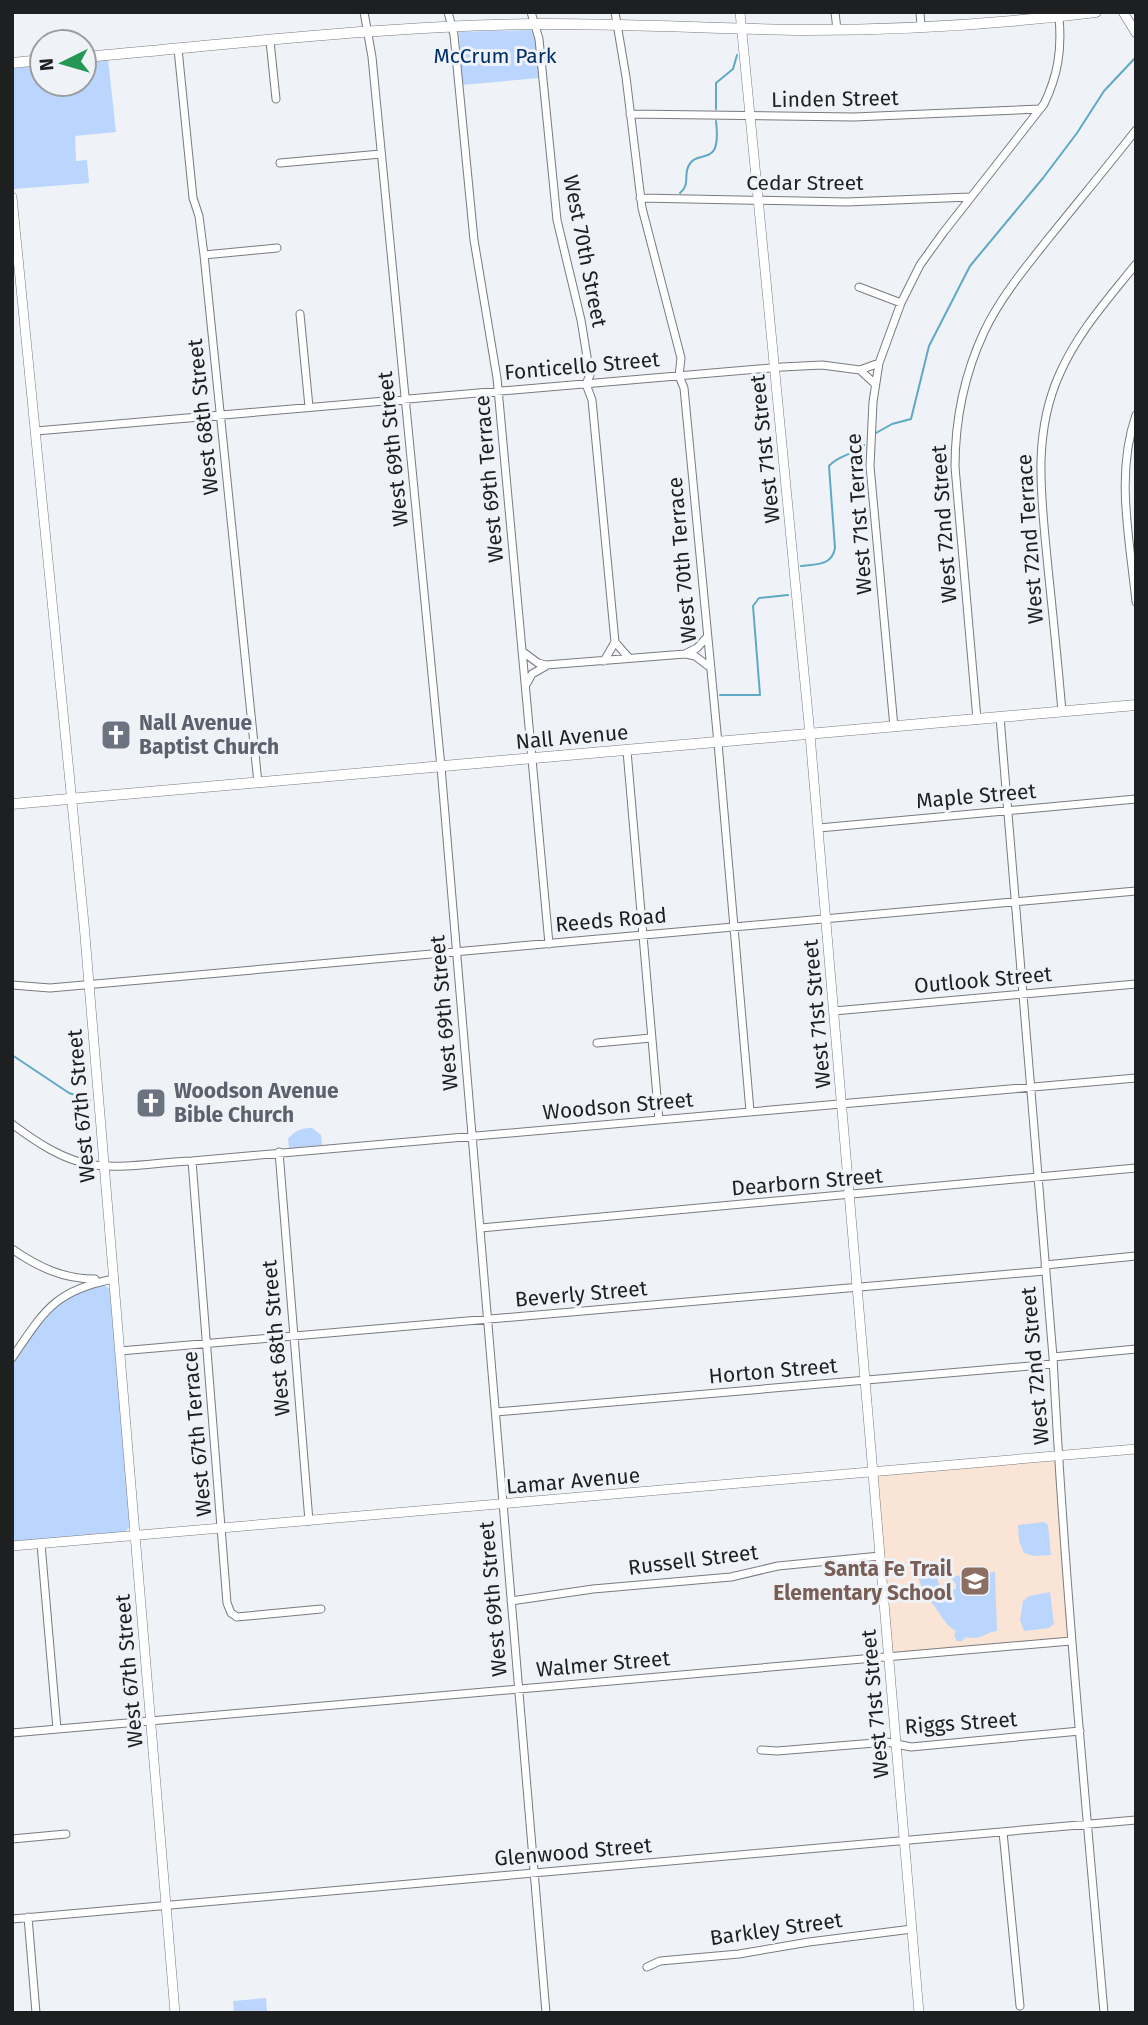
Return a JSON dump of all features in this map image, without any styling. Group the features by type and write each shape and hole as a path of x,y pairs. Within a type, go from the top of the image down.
{"main road":[{"path":"98,56 452,26 534,24 836,30 921,27 1096,12"},
{"name":"Nall Avenue","path":"12,804 1136,705"}],"street":[{"name":"West 69th Street","path":"364,12 381,154 441,767 546,2013"},
{"name":"West 69th Terrace","path":"448,12 452,26 474,240 498,391 549,944"},
{"name":"West 70th Street","path":"531,12 539,39 554,198 590,375 586,384 592,400 615,642"},
{"name":"West 70th Terrace","path":"615,12 640,198 682,365 679,376 684,388 750,1111"},
{"name":"West 71st Street","path":"740,12 819,828 919,2013"},
{"path":"835,12 836,30"},
{"path":"919,12 921,27"},
{"path":"1123,12 1136,33"},
{"name":"West 71st Terrace","path":"894,727 870,466 871,423 879,363 901,303 937,240 1040,109 1054,84 1061,43 1059,17"},
{"path":"270,41 276,99"},
{"name":"West 68th Street","path":"178,49 193,198 199,216 204,255 258,783"},
{"name":"Linden Street","path":"630,114 867,117 1040,109"},
{"name":"West 72nd Street","path":"977,719 955,467 956,431 963,391 984,332 1000,303 1020,274 1136,130"},
{"path":"280,163 381,154"},
{"name":"West 67th Street","path":"12,197 16,277 36,431 73,799 175,2013"},
{"name":"Cedar Street","path":"640,198 847,202 970,197"},
{"path":"204,255 277,248"},
{"name":"West 72nd Terrace","path":"1062,712 1040,485 1043,432 1049,401 1072,349 1136,264"},
{"path":"859,287 901,303"},
{"path":"300,314 309,407"},
{"name":"Fonticello Street","path":"36,431 775,368 822,365 860,370 879,363"},
{"path":"860,370 875,384"},
{"path":"1136,415 1126,454 1125,489 1133,535 1136,602"},
{"path":"1129,438 1136,445"},
{"path":"1126,454 1136,452"},
{"path":"685,654 697,648 707,637"},
{"path":"604,661 615,642 629,659"},
{"path":"523,651 546,666"},
{"path":"526,687 532,674 546,666 685,654 695,656 710,668"},
{"name":"West 72nd Street","path":"1000,717 1053,1360 1060,1455 1059,1489 1071,1641 1104,2013"},
{"path":"627,751 659,1120"},
{"name":"Maple Street","path":"819,828 1136,799"},
{"name":"Reeds Road","path":"12,985 33,988 89,984 1136,891"},
{"name":"Outlook Street","path":"834,1011 1136,984"},
{"path":"597,1042 651,1038"},
{"name":"Woodson Street","path":"12,1124 48,1148 70,1158 104,1165 192,1161 1136,1078"},
{"name":"West 68th Street","path":"279,1152 309,1521"},
{"name":"West 67th Terrace","path":"192,1161 227,1603 231,1613 237,1617 321,1609"},
{"name":"Dearborn Street","path":"481,1228 1136,1168"},
{"path":"12,1249 36,1264 68,1277 114,1279"},
{"name":"Beverly Street","path":"120,1351 857,1287 1136,1256"},
{"path":"68,1277 70,1291"},
{"path":"12,1357 45,1312 70,1291 114,1279"},
{"name":"Horton Street","path":"496,1412 865,1380 1136,1349"},
{"name":"Lamar Avenue","path":"12,1546 1136,1449"},
{"path":"41,1544 57,1729"},
{"name":"Russell Street","path":"511,1601 593,1589 731,1577 778,1566 880,1556"},
{"name":"Walmer Street","path":"12,1733 1071,1641"},
{"name":"Riggs Street","path":"761,1750 887,1742 911,1747 1080,1731"},
{"name":"Glenwood Street","path":"12,1919 1136,1820"},
{"path":"1003,1832 1020,2006"},
{"path":"12,1839 66,1834"},
{"path":"28,1917 36,2013"},
{"name":"Barkley Street","path":"647,1967 660,1961 739,1954 912,1929"}],"shaded area":[{"name":"Santa Fe Trail Elementary School","path":"1056,1459 1068,1639 890,1654 876,1475"}],"green space":[{"name":"McCrum Park","path":"531,30 535,38 539,78 462,85 459,32"},
{"path":"108,59 116,132 75,136 76,161 87,160 89,183 14,189 12,68 28,67 28,98 98,98 98,60"},
{"path":"312,1128 321,1135 322,1145 289,1148 288,1139 293,1133"},
{"path":"104,1285 110,1289 130,1526 125,1532 12,1542 12,1365 41,1321 58,1303 85,1288"},
{"path":"1044,1522 1048,1525 1051,1555 1034,1556 1024,1553 1019,1541 1018,1525"},
{"path":"933,1566 941,1590 956,1589 956,1584 950,1577 962,1575 963,1588 990,1586 983,1573 995,1572 997,1631 957,1641 954,1635 956,1631 926,1598 914,1567"},
{"path":"1050,1592 1054,1624 1049,1628 1024,1631 1020,1620 1023,1601 1029,1596"},
{"path":"266,1998 267,2013 234,2013 233,2001"}],"waterway":[{"path":"716,109 716,83 733,69 737,55"},
{"path":"876,433 892,424 911,419 929,346 970,266 1043,178 1104,91 1136,57"},
{"path":"680,193 685,187 688,167 692,161 708,155 715,147 716,121"},
{"path":"801,566 823,563 831,558 835,548 829,466 864,445"},
{"path":"720,695 760,695 753,606 759,598 788,595"},
{"path":"12,1055 69,1093 90,1100"}],"place":[{"name":"Nall Avenue Baptist Church","path":"116,735"},
{"name":"Woodson Avenue Bible Church","path":"151,1103"},
{"name":"Santa Fe Trail Elementary School","path":"975,1581"}]}
